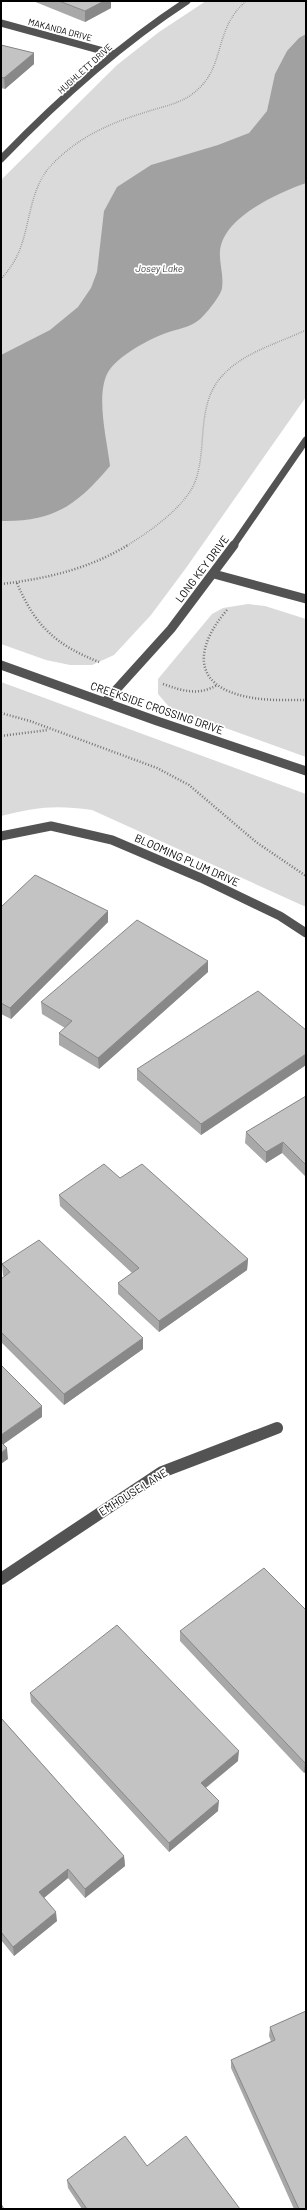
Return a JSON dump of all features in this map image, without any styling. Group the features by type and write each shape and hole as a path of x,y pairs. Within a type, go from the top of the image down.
{"street":[{"name":"HUGHLETT DRIVE","path":"1,159 26,133 114,54 187,1"},
{"name":"MAKANDA DRIVE","path":"1,23 114,54"},
{"name":"LONG KEY DRIVE","path":"105,702 171,629 214,574 306,440"},
{"path":"214,574 306,599"},
{"name":"CREEKSIDE CROSSING DRIVE","path":"1,665 306,771"},
{"name":"BLOOMING PLUM DRIVE","path":"1,836 51,826 112,840 201,878 280,916 306,933"},
{"name":"EMHOUSE LANE","path":"1,1579 162,1472 277,1428"}],"path":[{"path":"1,278 7,273 17,255 27,230 38,188 47,172 61,155 81,139 104,127 174,103 193,94 206,84 214,72 227,24 246,1"},
{"path":"1,584 43,578 81,566 125,546 169,516 194,482 198,464 204,414 216,383 228,369 250,356 306,330"},
{"path":"247,583 210,633 205,648 203,663 208,675 217,685 235,694 257,698 306,700"},
{"path":"1,713 157,768 189,785 256,842 306,876"},
{"path":"1,736 49,730"}],"shaded area":[{"path":"206,1 306,1 306,397 186,568 151,615 114,655 92,665 70,665 46,660 1,644 1,180 117,65 159,32"},
{"path":"248,604 265,606 306,619 306,757 170,708 158,694 158,679 212,614 223,608"},
{"path":"1,682 306,794 306,907 92,810 56,807 1,816"}],"water":[{"name":"Josey Lake","path":"306,34 306,183 267,200 241,217 231,227 223,239 220,251 222,279 221,291 212,306 197,322 169,332 135,348 118,361 107,374 102,395 102,407 110,466 98,480 75,501 50,514 20,521 1,521 1,355 50,330 78,307 91,288 97,272 104,211 117,187 151,165 218,145 249,133 267,111 275,74 287,51 299,38"}],"building":[{"path":"59,1 104,1 85,11"},
{"path":"1,45 34,53 4,78 1,77"},
{"path":"35,875 108,911 10,1008 1,1003 1,907"},
{"path":"137,920 208,961 98,1058 59,1033 72,1021 41,1002"},
{"path":"258,991 306,1030 306,1054 201,1124 137,1069"},
{"path":"306,1096 306,1165 283,1142 266,1152 246,1132"},
{"path":"104,1164 120,1178 142,1164 248,1259 159,1321 118,1283 139,1268 59,1195"},
{"path":"39,1240 143,1338 64,1394 1,1332 1,1279 10,1272 2,1264"},
{"path":"1,1365 42,1406 1,1435"},
{"path":"1,1442 7,1448 1,1453"},
{"path":"264,1568 306,1610 305,1763 180,1631"},
{"path":"117,1625 239,1751 201,1783 219,1801 169,1843 30,1693"},
{"path":"1,1718 124,1856 85,1889 68,1869 39,1892 56,1912 13,1947 1,1932"},
{"path":"306,2011 306,2209 299,2209 231,2060 275,2040 270,2027"},
{"path":"125,2136 147,2166 186,2136 240,2209 87,2209 67,2180"}]}
